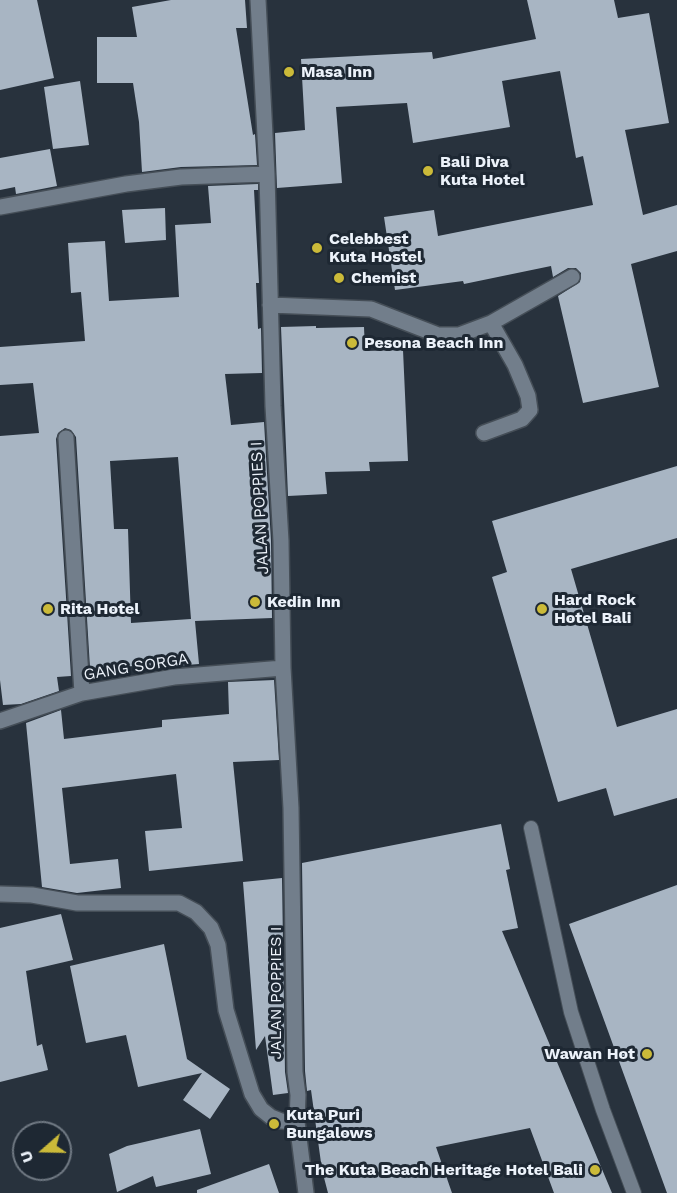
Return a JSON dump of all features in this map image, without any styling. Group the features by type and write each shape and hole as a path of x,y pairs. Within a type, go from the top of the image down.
{"street":[{"name":"JALAN POPPIES I","path":"258,0 267,174 273,406 281,541 283,668 291,808 297,1122 306,1193"},
{"path":"0,207 126,184 181,177 267,174"},
{"path":"270,305 371,309 438,335 459,335 491,323 572,277"},
{"path":"484,433 522,419 530,410 528,396 515,365 491,323"},
{"path":"66,438 82,693"},
{"name":"GANG SORGA","path":"0,721 82,693 174,677 283,668"},
{"path":"0,894 77,903 179,903 196,912 210,928 218,945 226,1010 252,1094 261,1109 271,1117 281,1121 297,1122"}],"lane":[{"path":"531,828 571,1012 603,1110 634,1193"}],"building":[{"path":"0,0 37,0 54,78 0,90"},
{"path":"171,0 245,0 247,28 236,28 253,135 255,134 257,165 181,167 142,172 139,122 133,83 97,83 97,37 137,37 132,7"},
{"path":"527,0 614,0 618,18 649,13 669,123 625,130 643,215 677,205 677,251 631,264 659,387 583,403 558,296 580,282 581,273 576,268 568,268 553,277 551,266 464,284 463,281 395,290 384,217 434,210 438,236 593,205 583,156 576,158 560,71 502,81 510,127 413,143 407,103 336,107 342,183 277,188 275,133 305,130 301,59 432,52 433,59 536,39"},
{"path":"80,81 89,145 53,149 44,87"},
{"path":"50,149 57,186 16,194 15,187 0,190 0,158"},
{"path":"258,184 258,190 254,190 259,283 256,283 258,329 261,328 262,373 225,374 231,425 264,422 271,541 272,618 195,621 199,664 136,669 136,666 90,668 76,437 71,430 65,428 58,433 56,439 71,676 57,677 59,691 21,704 3,705 0,680 0,436 39,433 33,383 0,385 0,347 85,341 81,292 71,293 68,243 105,241 109,301 179,297 175,225 211,223 208,186","holes":["178,457 191,619 131,623 128,529 114,529 110,461"]},
{"path":"165,208 166,240 125,243 122,210"},
{"path":"316,326 316,328 364,327 365,351 403,350 408,461 369,462 370,471 325,472 327,494 288,496 281,327"},
{"name":"Hard Rock Hotel Bali","path":"677,466 677,538 571,569 617,727 677,709 677,798 614,816 606,788 558,802 492,577 507,572 492,521"},
{"path":"274,680 279,760 233,762 243,861 149,871 145,831 182,828 176,774 62,788 70,864 118,859 121,888 77,893 42,887 26,723 61,710 64,739 162,727 162,720 229,714 228,682"},
{"path":"501,824 510,869 506,870 518,928 502,931 612,1193 554,1193 530,1128 436,1147 452,1193 328,1193 322,1170 311,1090 307,1091 305,1071 302,863"},
{"path":"282,878 285,1072 288,1093 273,1095 265,1036 256,1050 243,882"},
{"name":"Wawan Hot","path":"677,885 677,1193 667,1193 569,924"},
{"path":"61,914 73,960 26,971 37,1046 42,1044 48,1070 0,1082 0,928"},
{"path":"164,944 187,1059 230,1089 210,1119 183,1100 202,1073 138,1087 126,1035 86,1043 70,966"},
{"path":"200,1129 211,1174 156,1187 153,1176 117,1192 109,1154 127,1146"},
{"path":"269,1164 279,1193 197,1193 197,1190"}],"place":[{"name":"Masa Inn","path":"289,72"},
{"name":"Bali Diva Kuta Hotel","path":"428,171"},
{"name":"Celebbest Kuta Hostel","path":"317,248"},
{"name":"Chemist","path":"339,278"},
{"name":"Pesona Beach Inn","path":"352,343"},
{"name":"Kedin Inn","path":"255,602"},
{"name":"Rita Hotel","path":"48,609"},
{"name":"Hard Rock Hotel Bali","path":"542,609"},
{"name":"Wawan Hot","path":"647,1054"},
{"name":"Kuta Puri Bungalows","path":"274,1124"},
{"name":"The Kuta Beach Heritage Hotel Bali","path":"595,1170"}]}
